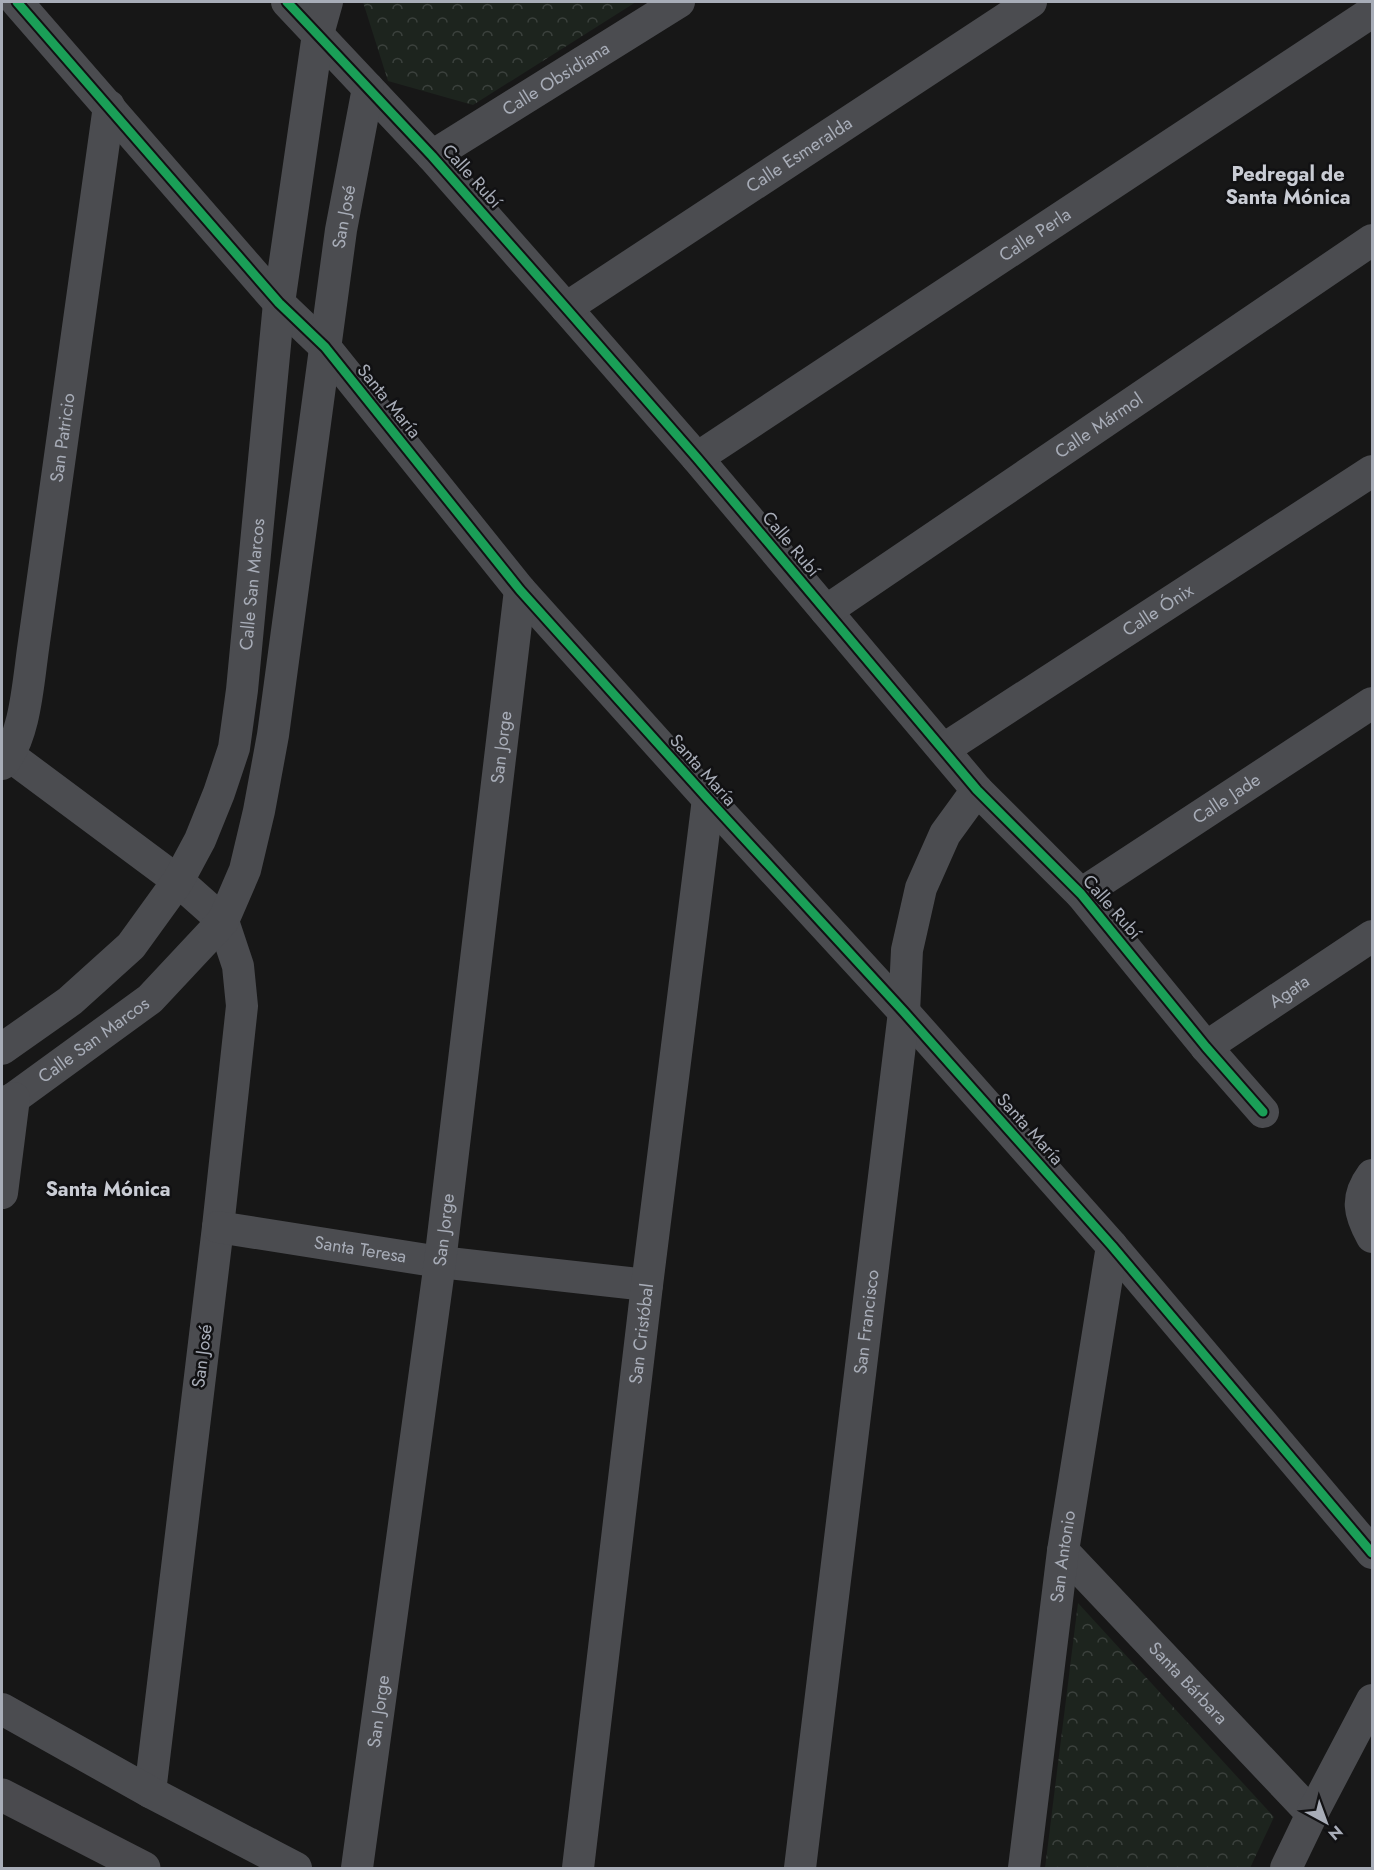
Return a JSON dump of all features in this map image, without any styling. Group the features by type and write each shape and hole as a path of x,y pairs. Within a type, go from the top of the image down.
{"street":[{"name":"Santa María","path":"17,2 279,303 325,347 520,590 708,800 904,1012 1112,1246 1372,1553"},
{"name":"Calle Rubí","path":"286,2 432,156 566,308 977,789 1081,894 1206,1047 1263,1112"},
{"name":"Calle San Marcos","path":"2,1049 70,1001 131,946 178,881 200,840 219,794 234,748 242,690 279,303 318,34 327,2"},
{"name":"Calle Obsidiana","path":"432,156 679,2"},
{"name":"Calle Esmeralda","path":"566,308 1031,2"},
{"name":"Calle Perla","path":"697,459 1369,11"},
{"name":"San José","path":"325,347 341,230 368,88"},
{"name":"San Patricio","path":"4,756 22,715 33,650 109,106"},
{"name":"Calle Mármol","path":"826,611 1372,240"},
{"name":"Calle San Marcos","path":"8,1101 150,999 223,921 245,870 273,735 325,347"},
{"name":"Calle Ónix","path":"944,749 1372,471"},
{"name":"San Jorge","path":"357,1869 440,1262 520,590"},
{"name":"Calle Jade","path":"1081,894 1372,703"},
{"path":"4,756 178,881 223,921"},
{"name":"San Francisco","path":"800,1869 904,1012 907,950 921,888 945,834 977,789"},
{"name":"San Cristóbal","path":"578,1869 647,1284 708,800"},
{"name":"San José","path":"150,1792 218,1227 242,1006 238,966 223,921"},
{"name":"Agata","path":"1206,1047 1372,936"},
{"path":"2,1193 8,1101"},
{"path":"1372,1175 1363,1188 1360,1204 1362,1216 1372,1237"},
{"name":"Santa Teresa","path":"218,1227 440,1262 647,1284"},
{"name":"San Antonio","path":"1024,1869 1063,1551 1112,1246"},
{"name":"Santa Bárbara","path":"1063,1551 1312,1814"},
{"path":"1286,1869 1372,1700"},
{"path":"2,1709 150,1792 296,1869"},
{"path":"2,1795 144,1869"}],"green space":[{"path":"363,2 636,2 473,105 388,81"},
{"path":"1078,1603 1274,1817 1250,1868 1045,1868"}],"cycle path":[{"path":"17,2 279,303 325,347 520,590 904,1012 1112,1246 1372,1553"},
{"path":"287,2 432,156 566,308 697,458 977,790 1081,894 1206,1047 1263,1112"}],"district":[{"name":"Pedregal de Santa Mónica","path":"1288,186"},
{"name":"Santa Mónica","path":"108,1189"}]}
